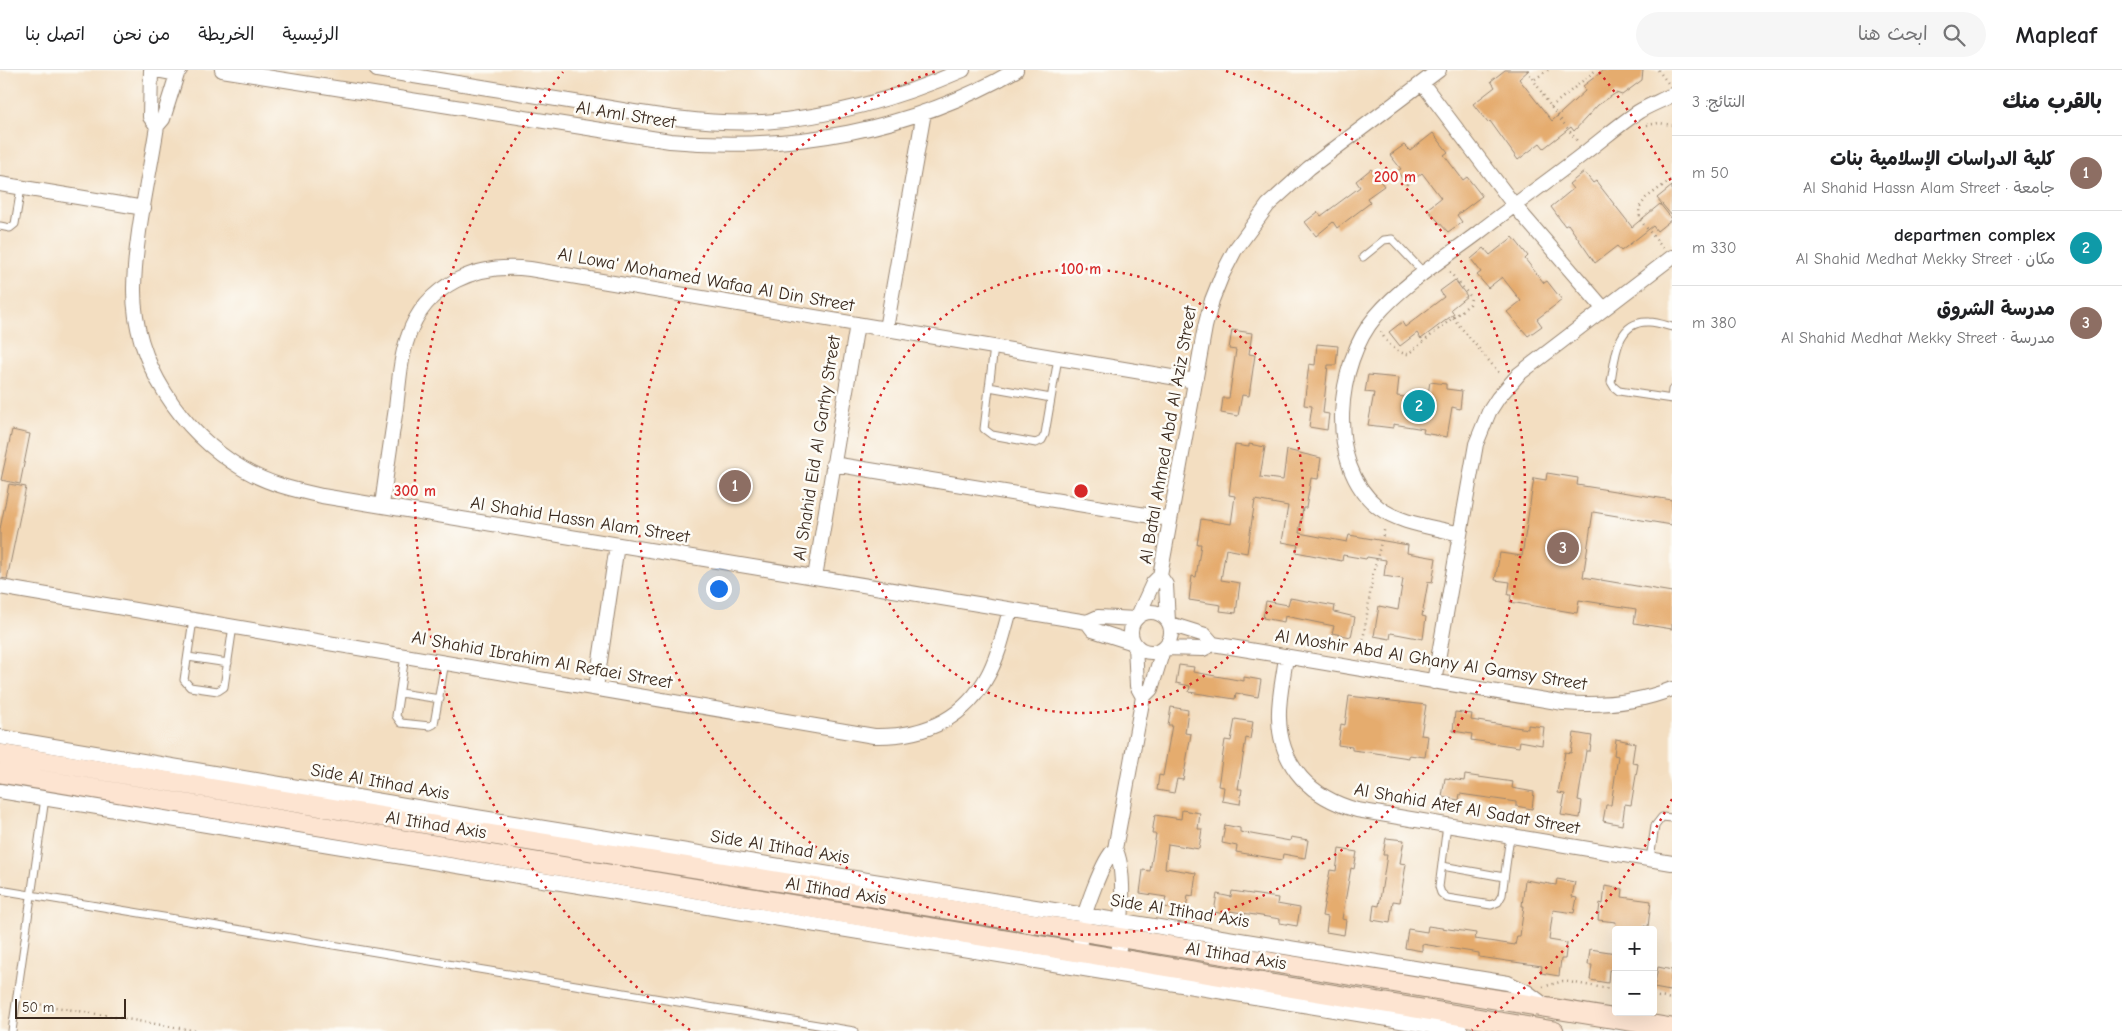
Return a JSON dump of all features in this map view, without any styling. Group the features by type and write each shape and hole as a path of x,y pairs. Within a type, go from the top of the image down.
{"street":[{"name":"Al Shahid Hassn Alam Street","path":"150,70 150,114 151,120 157,126"},
{"path":"156,70 164,73 179,71"},
{"name":"Al Aml Street","path":"222,70 698,144 756,144 813,140 870,129 924,112 980,89 1016,70"},
{"name":"Al Aml Street","path":"377,70 672,118 702,122 732,122 792,119 851,109 909,92 963,70"},
{"name":"Al Batal Ahmed Abd Al Aziz Street","path":"1137,618 1153,583 1160,576 1195,381 1212,300 1226,266 1250,227 1287,186 1439,70"},
{"name":"Al Shahid Hassn Alam Street","path":"179,71 163,119 157,126 136,263 134,290 137,317 153,370 166,394 182,417 200,437 221,455 244,470 269,482 295,491 617,545 1087,622 1098,617 1137,618"},
{"path":"1422,83 1514,205 1603,308"},
{"path":"1460,534 1401,519 1389,514 1367,497 1358,485 1347,456 1342,424 1344,392 1352,360 1366,329 1376,316 1424,273 1640,111 1672,95"},
{"path":"886,329 924,112"},
{"path":"0,184 144,208"},
{"path":"1434,682 1476,444 1489,412 1508,384 1519,374 1671,257"},
{"name":"Al Lowa' Mohamed Wafaa Al Din Street","path":"382,506 404,351 408,335 415,320 436,294 464,276 496,268 513,267 1195,381"},
{"name":"Al Shahid Eid Al Garhy Street","path":"815,577 857,324"},
{"path":"833,464 1170,519"},
{"path":"596,688 617,545"},
{"name":"Al Batal Ahmed Abd Al Aziz Street","path":"1160,576 1166,585 1169,623"},
{"name":"Al Shahid Ibrahim Al Refaei Street","path":"0,587 874,736 914,734 950,718 966,706 979,691 989,674 1010,610"},
{"path":"1118,957 1121,929 1120,861 1115,849 1143,697 1151,689 1163,649 1171,640 1169,623 1159,614 1153,612 1142,614 1131,628 1137,686 1143,697"},
{"name":"Al Shahid Hassn Alam Street","path":"1087,622 1093,630 1134,644"},
{"name":"Al Moshir Abd Al Ghany Al Gamsy Street","path":"1169,623 1205,635 1214,644"},
{"path":"1134,644 1148,653 1163,649"},
{"name":"Al Moshir Abd Al Ghany Al Gamsy Street","path":"1163,649 1203,649 1214,644 1564,704 1589,705 1640,699 1672,689"},
{"name":"Al Shahid Atef Al Sadat Street","path":"1286,656 1278,716 1280,735 1286,753 1295,770 1307,784 1322,796 1338,805 1357,810 1672,863"},
{"name":"Side Al Itihad Axis","path":"0,737 486,818 1083,923"},
{"name":"Al Itihad Axis","path":"0,754 1121,929 1666,1029"},
{"path":"46,790 50,762"},
{"name":"Al Itihad Axis","path":"0,773 46,790 1118,957 1554,1031"},
{"path":"0,791 46,790 1461,1031"},
{"path":"1079,951 1083,923 1107,857 1115,849"},
{"name":"Side Al Itihad Axis","path":"1121,929 1508,983 1527,992 1547,1007"}],"lane":[{"path":"0,226 10,228 15,224 21,188"},
{"path":"1363,257 1387,239 1392,239 1424,273"},
{"path":"1672,327 1649,322 1641,323 1626,330 1617,344 1612,382 1614,387 1619,390 1671,399 1672,390"},
{"path":"994,347 984,425 986,432 992,435 1039,442 1046,434 1058,358"},
{"path":"989,386 1052,398"},
{"path":"193,620 184,680 190,687 218,691 223,689 234,626"},
{"path":"404,656 396,716 402,723 432,726 437,720 445,662"},
{"path":"188,657 228,663"},
{"path":"400,693 440,699"},
{"path":"12,1031 46,790"},
{"path":"1650,859 1657,822 1662,817 1672,818"},
{"path":"1447,825 1439,887 1441,894 1447,898 1495,904 1500,899 1510,836"},
{"path":"1442,866 1504,877"},
{"path":"0,890 854,1031"}],"path":[{"path":"1527,70 1551,107 1587,152"},
{"path":"1534,80 1548,70"},
{"path":"1551,107 1596,70"},
{"path":"1658,70 1672,88"},
{"path":"1671,257 1640,220 1639,208 1646,198 1672,179"},
{"path":"1376,316 1384,339 1405,355 1411,353 1470,304 1469,294 1440,261"},
{"path":"1453,318 1508,384"},
{"path":"1359,668 1373,574 1389,514"},
{"path":"1527,992 1563,982 1612,989"},
{"path":"1657,997 1672,999"},
{"path":"17,1001 197,1031"}],"building":[{"path":"1505,70 1529,70 1519,79 1552,121 1585,91 1583,86 1604,70 1643,70 1642,80 1622,95 1616,93 1598,105 1574,131 1571,127 1544,148 1540,143 1518,160 1490,121 1488,123 1473,104 1495,87 1491,81"},
{"path":"1433,133 1448,152 1444,155 1463,180 1467,177 1482,196 1457,215 1462,222 1448,232 1427,209 1441,198 1422,173 1407,185 1397,171 1401,169 1390,155 1404,145 1410,151"},
{"path":"1371,169 1384,186 1367,198 1370,203 1337,228 1333,222 1316,236 1305,222 1318,212 1321,216 1360,187 1356,181"},
{"path":"1584,172 1593,183 1596,181 1632,227 1660,204 1672,219 1657,231 1653,226 1621,251 1617,246 1595,263 1568,224 1565,226 1551,207 1573,189 1569,184"},
{"path":"1672,186 1672,216 1657,198"},
{"path":"1513,237 1528,256 1525,259 1544,283 1547,281 1562,300 1537,319 1542,326 1528,336 1507,312 1521,301 1502,277 1488,288 1477,275 1481,272 1471,259 1484,248 1490,255"},
{"path":"1455,280 1467,296 1451,309 1454,314 1421,339 1417,333 1400,346 1389,332 1402,322 1405,327 1444,297 1440,291"},
{"path":"1232,330 1252,333 1249,354 1255,355 1249,396 1242,395 1238,416 1221,413 1223,398 1229,398 1236,350 1229,349"},
{"path":"1317,344 1338,346 1336,365 1328,365 1323,413 1329,414 1327,430 1309,427 1312,406 1304,405 1309,364 1315,365"},
{"path":"1368,375 1399,378 1397,396 1427,400 1430,382 1446,384 1446,389 1462,391 1460,409 1452,407 1447,437 1423,433 1424,429 1393,424 1393,428 1368,425 1374,393 1365,392"},
{"path":"12,430 30,434 20,484 1,480"},
{"path":"1249,444 1265,447 1260,477 1283,480 1287,450 1321,458 1318,479 1311,478 1306,508 1303,508 1299,533 1347,542 1349,535 1408,545 1407,553 1436,558 1432,583 1428,582 1422,616 1426,617 1423,639 1391,633 1390,639 1374,636 1379,606 1398,610 1403,579 1384,576 1386,560 1343,555 1342,561 1296,552 1298,545 1282,542 1288,506 1255,500 1247,553 1226,549 1221,580 1240,583 1236,613 1220,611 1221,605 1189,600 1192,576 1196,577 1201,544 1197,544 1201,519 1231,524 1235,496 1229,495 1235,445 1249,447"},
{"path":"1547,473 1578,478 1577,485 1672,500 1672,525 1593,512 1583,577 1672,592 1672,629 1634,623 1636,609 1579,600 1577,613 1510,602 1511,595 1508,595 1510,582 1495,580 1500,553 1522,556 1534,478 1546,480"},
{"path":"9,484 26,487 7,579 0,578 0,529"},
{"path":"1290,598 1335,606 1334,612 1355,617 1351,637 1332,633 1334,626 1285,616 1284,622 1263,618 1266,601 1288,605"},
{"path":"1179,665 1194,667 1193,672 1244,681 1244,677 1261,680 1258,697 1236,693 1235,699 1189,692 1190,686 1176,683"},
{"path":"1349,696 1426,705 1421,735 1428,736 1425,757 1409,755 1409,758 1352,750 1352,747 1338,745 1341,724 1345,725"},
{"path":"1171,707 1188,710 1185,733 1191,734 1183,780 1177,779 1174,793 1157,790 1159,775 1163,776 1172,725 1168,725"},
{"path":"1455,712 1472,714 1471,720 1528,729 1528,725 1544,727 1542,745 1520,741 1519,747 1471,740 1472,734 1453,731"},
{"path":"1235,719 1253,722 1250,739 1246,738 1238,789 1242,789 1240,804 1222,801 1224,787 1218,786 1225,740 1231,741"},
{"path":"1574,733 1592,736 1590,751 1586,751 1578,800 1582,801 1580,818 1561,815 1565,794 1558,793 1565,752 1571,753"},
{"path":"1616,739 1635,743 1632,763 1638,764 1631,805 1625,804 1622,825 1603,821 1606,805 1611,805 1618,756 1614,755"},
{"path":"1465,775 1513,782 1512,788 1534,792 1532,809 1516,806 1516,802 1460,794 1459,800 1442,797 1445,778 1464,781"},
{"path":"1182,810 1200,813 1198,829 1202,829 1199,849 1168,844 1165,868 1196,873 1193,896 1188,895 1186,910 1164,907 1166,897 1140,893 1143,870 1150,871 1156,834 1152,834 1155,815 1181,819"},
{"path":"1225,825 1240,828 1240,832 1290,841 1291,837 1308,840 1305,858 1283,854 1282,860 1236,852 1237,846 1222,843"},
{"path":"1386,838 1404,840 1400,863 1406,864 1400,902 1393,901 1390,923 1372,920 1374,905 1379,906 1387,855 1383,855"},
{"path":"1339,849 1357,852 1354,869 1351,868 1342,919 1346,920 1344,935 1326,932 1328,917 1322,916 1330,870 1336,871"},
{"path":"1557,879 1575,882 1572,897 1577,898 1574,913 1553,910 1549,940 1567,943 1565,959 1561,959 1559,976 1541,973 1542,966 1479,957 1479,953 1422,944 1422,951 1405,948 1408,929 1427,932 1428,926 1476,933 1475,939 1515,945 1517,936 1520,936 1525,880 1556,885"},
{"path":"1605,886 1623,889 1622,897 1651,901 1648,926 1616,926 1616,922 1598,920 1600,903 1603,904"},
{"path":"1232,891 1278,898 1277,904 1300,908 1297,926 1280,923 1280,919 1230,911 1229,915 1214,912 1217,894 1231,897"},
{"path":"1590,949 1612,952 1612,970 1609,970 1608,983 1590,980 1592,965 1588,965"},
{"path":"1658,967 1672,970 1670,991 1657,989"}],"place":[{"name":"departmen complex","path":"1419,406"},
{"name":"كلية الدراسات الإسلامية بنات","path":"735,486"},
{"name":"مدرسة الشروق","path":"1563,548"}]}
